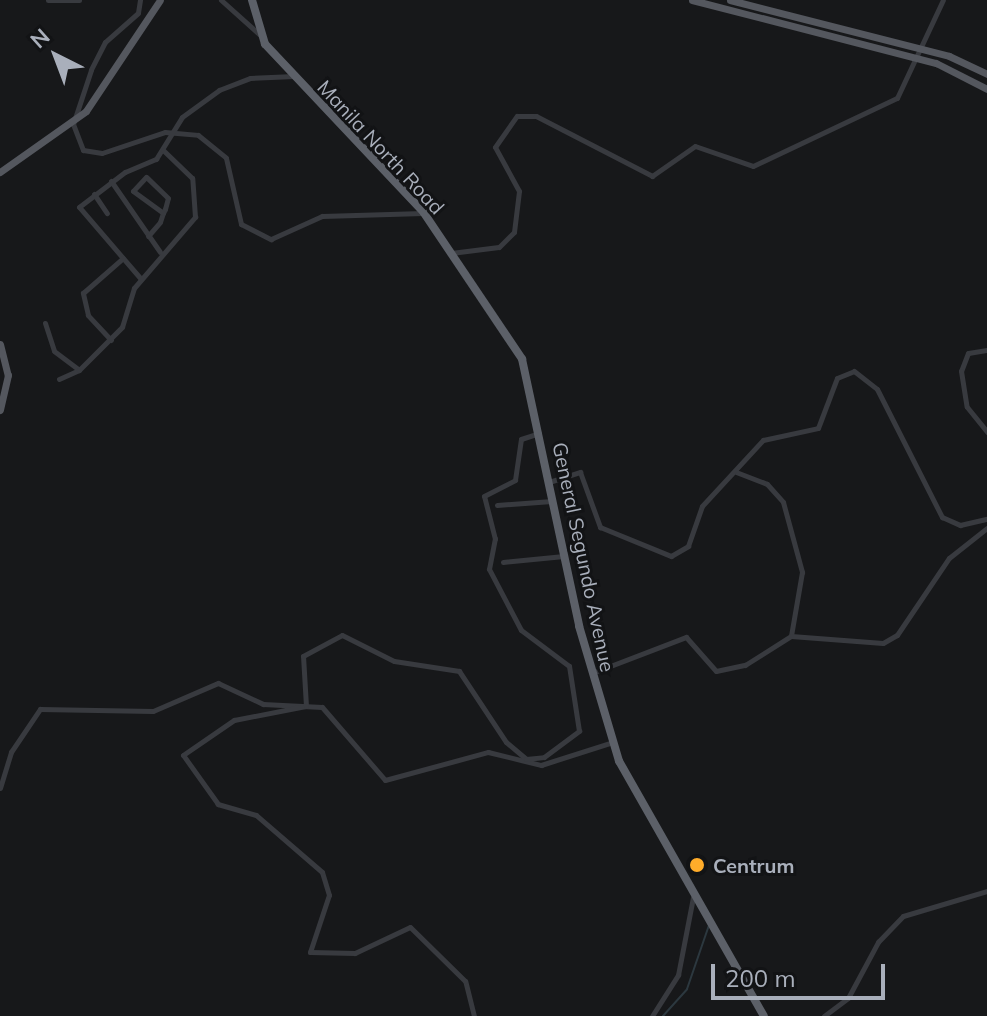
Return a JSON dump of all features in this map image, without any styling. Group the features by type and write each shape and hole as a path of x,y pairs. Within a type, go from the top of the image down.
{"highway":[{"name":"Manila North Road","path":"252,0 260,35 294,76 424,213 491,315"},
{"name":"General Segundo Avenue","path":"491,315 522,359 564,556 592,673 613,742 693,897 764,1016"}],"main road":[{"path":"0,172 73,124 160,0"},
{"path":"692,0 918,58 987,89"},
{"path":"730,0 921,49 987,74"},
{"path":"0,344 8,375 0,410"}],"street":[{"path":"48,0 79,0"},
{"path":"140,0 138,13 99,51 73,124 80,147 102,153 172,132 234,82 294,76"},
{"path":"221,0 260,35"},
{"path":"450,253 499,247 514,232 519,188 498,165 495,147 517,116 536,116 652,176 695,146 748,167 890,104 918,58 943,0"},
{"path":"141,279 79,208 111,181 163,150 172,132"},
{"path":"172,132 198,135 226,158 237,216 257,236 280,237 322,216 424,213"},
{"path":"59,379 79,370 111,340 141,279 160,252 196,213 192,178 163,150"},
{"path":"148,236 163,213 167,194 146,177 134,193 163,213"},
{"path":"111,181 160,252"},
{"path":"94,194 107,213"},
{"path":"111,340 88,315 83,293 123,258"},
{"path":"45,323 54,351 79,370"},
{"path":"987,350 968,353 961,371 967,407 987,432"},
{"path":"549,482 580,472 600,527 663,558 688,546 702,506 771,434 818,428 835,380 854,371 877,389 942,517 960,525 987,519"},
{"path":"308,703 303,656 342,635 394,661 459,671 506,742 526,759 544,757 579,731 569,666 521,630 489,569 495,539 484,496 515,480 521,439 540,433"},
{"path":"736,472 772,487 783,502 802,572 791,636"},
{"path":"497,505 553,501"},
{"path":"592,673 690,637 711,667 733,669 791,636 875,644 893,638 949,558 987,528"},
{"path":"503,562 564,556"},
{"path":"0,788 28,721 45,707 153,711 218,683 263,704 308,703 326,710 385,780 488,752 541,765 613,742"},
{"path":"308,703 234,720 187,750 183,760 218,804 256,815 322,872 329,895 310,952 355,953 410,927 465,981 474,1016"},
{"path":"824,1016 848,998 878,942 903,916 987,891"},
{"path":"652,1016 682,965 693,897"}],"waterway":[{"path":"663,1016 687,989 709,925"}],"place":[{"name":"Centrum","path":"697,865"}]}
